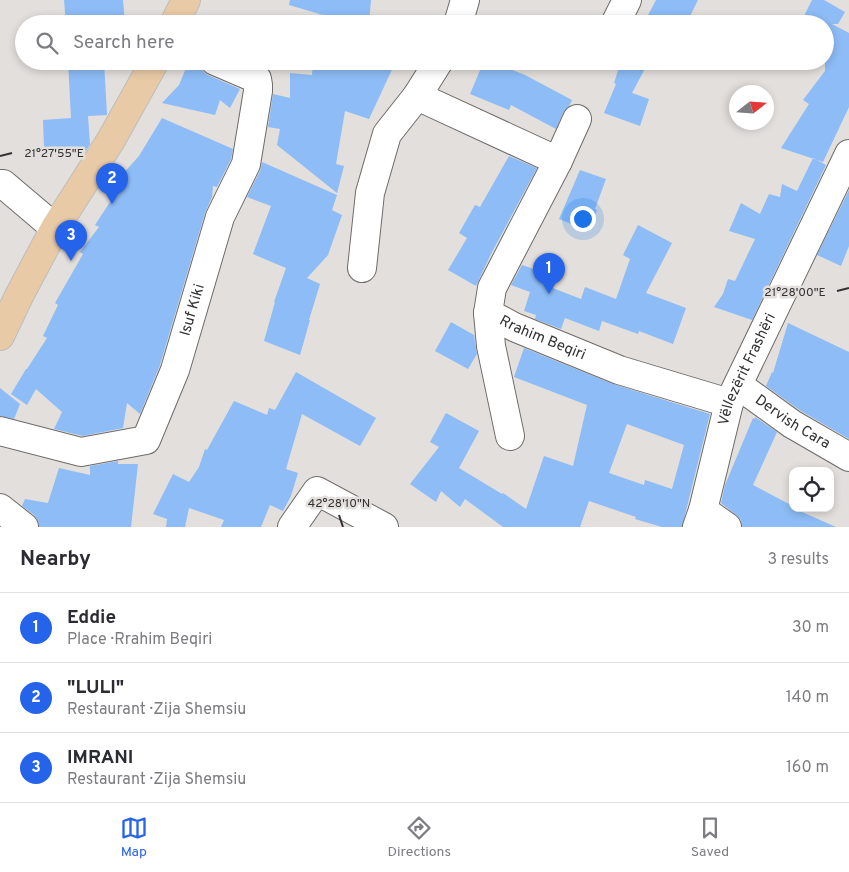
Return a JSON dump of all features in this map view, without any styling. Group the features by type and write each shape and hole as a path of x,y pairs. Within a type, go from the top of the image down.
{"main road":[{"path":"178,15 186,0"},
{"path":"0,336 55,228 111,140 150,70"}],"street":[{"path":"461,15 465,0"},
{"path":"620,15 627,0"},
{"name":"Isuf Kiki","path":"0,431 81,452 146,440 175,370 220,217 246,164 258,91 257,79 236,70"},
{"path":"362,268 370,193 388,134 418,96 434,70"},
{"path":"418,96 558,161"},
{"name":"Rrahim Beqiri","path":"577,119 558,161 492,288 488,312 514,327 619,370 734,394"},
{"name":"Vëllezërit Frashëri","path":"727,527 700,518 734,394 849,154"},
{"path":"0,184 3,184 55,228"},
{"path":"488,312 491,346 510,436"},
{"name":"Dervish Cara","path":"734,394 792,424 849,457"},
{"path":"292,527 317,491 384,527"},
{"path":"0,508 24,527"}],"building":[{"path":"64,0 123,0 124,15 65,15"},
{"path":"290,0 371,0 370,15 323,15 289,5"},
{"path":"656,0 698,0 690,15 648,15"},
{"path":"812,0 824,0 845,12 838,24 834,24 834,15 804,15"},
{"path":"834,25 849,33 849,107 823,162 781,148 809,104 803,100 825,71 834,70"},
{"path":"68,70 104,70 107,115 88,116 90,144 86,151 68,152 67,147 44,148 43,120 71,118"},
{"path":"185,70 202,70 208,75 240,89 230,108 220,100 215,115 162,103 179,85"},
{"path":"312,70 392,70 369,119 345,111 336,164 344,166 337,193 277,145 280,129 268,127 273,94 290,98 290,73 312,75"},
{"path":"480,70 512,70 572,100 563,113 556,129 511,105 509,110 470,94"},
{"path":"618,70 644,70 632,93 649,99 640,126 604,113 616,84 614,83"},
{"path":"162,118 233,149 231,159 217,187 213,186 212,197 205,213 160,365 140,414 127,403 123,428 83,436 54,429 62,412 36,389 27,405 11,394 47,338 43,336 58,305 55,303 83,254 80,252 99,227 95,225 125,179 121,176 139,156"},
{"path":"509,156 537,168 476,286 448,270 467,238 459,233 475,205 480,207"},
{"path":"813,158 826,165 752,320 714,307 723,294 728,279 735,281 755,239 729,231 741,203 760,214 769,194 780,197 782,184 797,191"},
{"path":"262,162 337,195 332,210 342,215 328,255 307,278 320,284 300,355 264,341 274,302 286,268 253,254 271,206 247,197 260,171"},
{"path":"580,170 606,179 595,209 597,210 588,231 559,219"},
{"path":"849,190 849,246 841,266 817,255"},
{"path":"638,225 672,243 646,293 686,308 673,344 639,331 638,334 602,321 599,331 565,318 561,329 535,319 536,315 524,311 530,292 511,285 522,265 549,274 545,285 581,299 585,287 616,299 630,259 623,255"},
{"path":"451,322 474,335 477,354 468,369 435,351"},
{"path":"788,323 849,352 849,439 801,411 766,386 773,373"},
{"path":"524,348 613,384 710,414 682,527 662,527 635,519 636,517 589,501 580,527 503,527 465,499 460,507 441,491 436,502 410,484 439,447 430,442 446,413 479,431 459,468 503,493 526,509 544,456 573,466 587,405 514,377","holes":["627,424 684,445 672,489 645,480 644,485 609,473"]},
{"path":"296,372 376,418 360,446 302,414 286,469 298,473 291,496 283,511 270,505 261,527 221,527 224,520 189,508 185,527 166,527 167,519 153,514 173,474 189,482 199,467 205,449 207,450 234,401 267,415 269,408 275,410"},
{"path":"0,388 20,404 14,419 0,416"},
{"path":"755,417 777,432 753,485 789,504 789,512 802,512 836,527 742,527 741,520 721,503 725,485 753,418 755,419"},
{"path":"118,461 118,464 138,464 131,527 39,527 34,515 22,506 25,499 48,503 59,468 90,475 90,466"}],"place":[{"name":"\"LULI\"","path":"112,204"},
{"name":"IMRANI","path":"71,261"},
{"name":"Eddie","path":"549,294"}]}
